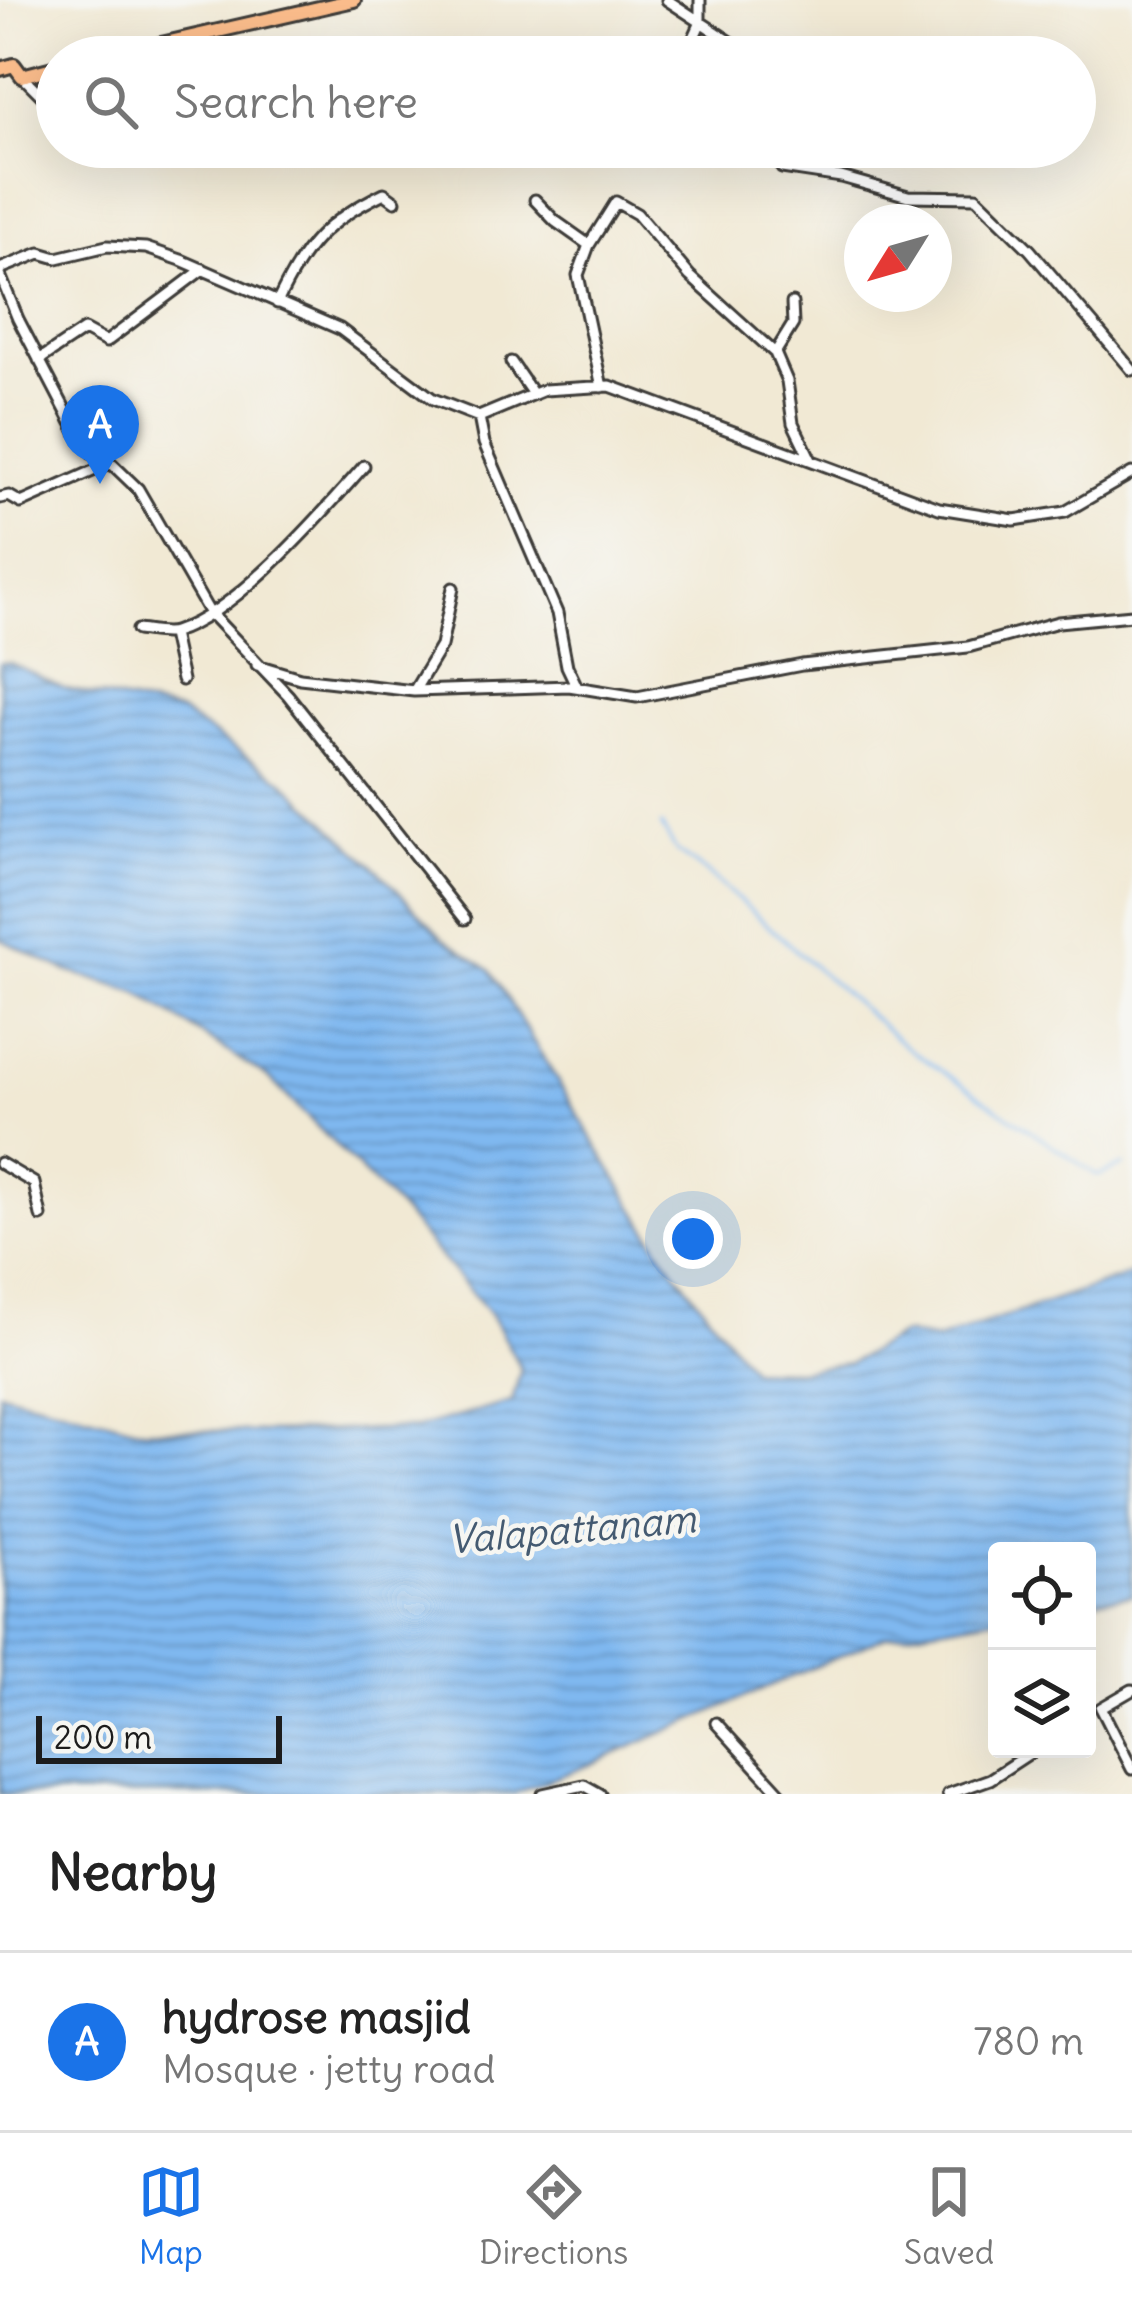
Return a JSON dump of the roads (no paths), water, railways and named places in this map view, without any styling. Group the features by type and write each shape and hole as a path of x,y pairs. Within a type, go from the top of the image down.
{"main road":[{"path":"196,36 354,0"}],"street":[{"path":"668,0 720,36"},
{"path":"695,36 700,0"},
{"path":"0,55 36,92"},
{"path":"782,168 841,177 908,196 976,197 1030,250 1132,370"},
{"path":"277,303 299,256 344,213 384,193 395,201"},
{"path":"535,200 554,221 589,245"},
{"path":"602,386 578,275 589,245 616,202 637,214 690,276 775,353 787,381 793,424 811,460"},
{"path":"465,919 288,695 209,612 138,488 111,463 93,454 79,436 0,272 40,253 57,258 106,246 146,248 340,329 433,399 479,417 532,394 602,386 679,410 939,508 1014,520 1065,512 1132,473"},
{"path":"39,360 84,330 106,342 203,268"},
{"path":"775,353 793,324 792,303"},
{"path":"511,362 532,394"},
{"path":"479,417 484,442 557,613 567,666 578,687"},
{"path":"0,498 9,496 21,503 37,499 111,463"},
{"path":"137,630 172,634 209,612 267,568 364,466"},
{"path":"414,691 441,646 452,588"},
{"path":"257,665 300,678 414,691 578,687 637,697 765,671 956,650 1058,622 1132,615"},
{"path":"172,634 182,680"},
{"path":"0,1163 34,1183 41,1216"},
{"path":"1096,1712 1132,1690"},
{"path":"1101,1708 1132,1768"},
{"path":"716,1723 781,1794"},
{"path":"948,1794 990,1779 1022,1758"},
{"path":"543,1794 584,1784 600,1794"}],"water":[{"name":"Valapattanam","path":"0,663 10,663 66,689 179,712 281,779 444,939 490,970 665,1258 751,1369 798,1370 849,1363 903,1334 937,1340 1132,1274 1132,1595 1096,1601 1096,1542 988,1542 988,1619 885,1636 512,1794 0,1794 0,1392 142,1429 416,1428 512,1402 521,1369 493,1318 404,1214 269,1078 138,993 64,970 0,939"}],"waterway":[{"path":"661,825 677,852 708,873 905,1046 1098,1176 1124,1165"}],"place":[{"name":"hydrose masjid","path":"100,484"}]}
